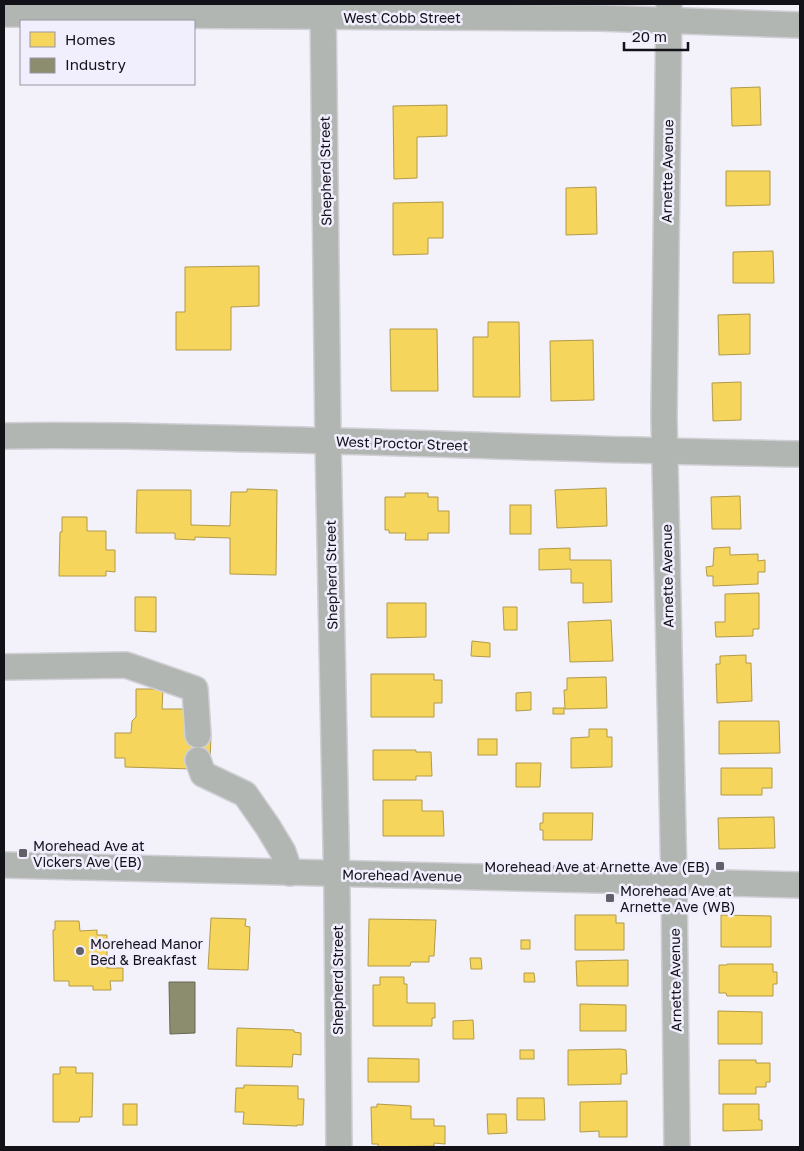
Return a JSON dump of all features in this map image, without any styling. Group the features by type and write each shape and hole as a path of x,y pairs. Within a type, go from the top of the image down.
{"street":[{"name":"West Cobb Street","path":"4,14 324,10 598,18 669,12 800,25"},
{"name":"Shepherd Street","path":"324,10 328,440 339,1147"},
{"name":"Arnette Avenue","path":"669,12 665,452 674,882 677,1147"},
{"name":"West Proctor Street","path":"4,436 79,435 328,440 665,452 800,454"},
{"path":"4,667 126,665 195,689 198,735"},
{"path":"198,760 203,774 245,794 283,852 290,873"},
{"name":"Morehead Avenue","path":"4,865 800,885"}],"building: Homes":[{"path":"760,87 761,125 732,126 731,88"},
{"path":"447,105 447,136 417,137 417,178 394,179 393,106"},
{"path":"726,171 770,171 770,205 726,206"},
{"path":"596,187 597,234 566,235 566,188"},
{"path":"443,202 443,238 428,238 428,254 393,255 393,203"},
{"path":"773,251 774,283 733,283 733,252"},
{"path":"259,266 259,306 231,307 231,350 176,350 176,312 185,312 185,267"},
{"path":"750,314 750,354 719,355 718,315"},
{"path":"488,322 519,322 520,397 473,397 473,337 488,337"},
{"path":"390,329 437,329 438,391 391,391"},
{"path":"593,340 594,400 551,401 550,341"},
{"path":"741,382 741,420 713,421 712,383"},
{"path":"606,488 607,526 557,528 555,490"},
{"path":"247,489 277,490 276,575 230,574 230,538 195,537 195,540 175,539 175,533 136,533 137,490 191,490 191,525 230,526 231,492 247,492"},
{"path":"405,493 428,493 428,497 438,497 438,511 449,511 449,533 428,533 428,540 405,540 406,533 389,533 389,530 385,530 385,497 405,497"},
{"path":"740,496 741,529 712,529 711,497"},
{"path":"510,505 531,505 531,534 510,534"},
{"path":"62,517 87,517 87,531 106,531 106,550 115,550 115,572 106,571 106,576 59,576"},
{"path":"730,547 730,555 758,554 758,561 765,560 765,572 758,572 758,584 713,586 713,576 707,576 706,567 713,566 714,548"},
{"path":"570,548 570,560 611,560 612,602 583,603 583,583 571,583 571,569 539,570 539,549"},
{"path":"759,593 759,629 753,629 753,636 716,637 715,622 725,622 725,594"},
{"path":"135,597 156,597 156,632 135,631"},
{"path":"387,603 426,603 426,637 387,638"},
{"path":"503,607 517,607 517,630 504,630"},
{"path":"611,620 613,661 570,662 568,622"},
{"path":"472,641 490,643 490,657 471,656"},
{"path":"746,655 746,663 751,663 752,701 717,703 716,664 720,664 720,656"},
{"path":"371,674 434,674 434,680 442,680 442,703 434,703 434,717 371,717"},
{"path":"606,677 607,708 565,709 564,690 567,690 567,678"},
{"path":"136,689 163,689 162,709 188,709 193,735 211,736 210,761 193,769 125,767 125,758 115,758 115,733 131,733 132,721 136,717"},
{"path":"531,692 531,710 516,711 516,693"},
{"path":"553,708 564,708 564,714 553,714"},
{"path":"719,721 779,721 780,753 719,754"},
{"path":"589,729 607,729 607,737 612,737 612,767 571,768 571,738 589,737"},
{"path":"478,739 497,739 497,755 478,755"},
{"path":"373,750 431,752 432,776 416,776 416,780 373,780"},
{"path":"516,763 541,763 540,787 516,787"},
{"path":"721,768 772,768 772,788 762,788 762,795 721,795"},
{"path":"383,800 422,800 422,811 443,811 444,836 383,836"},
{"path":"543,813 593,813 592,840 543,840 543,830 540,830 540,823 543,823"},
{"path":"774,817 775,848 719,849 718,818"},
{"path":"575,915 616,915 616,923 624,923 624,950 575,950"},
{"path":"721,915 771,916 771,947 721,947"},
{"path":"211,918 246,919 245,926 250,927 248,970 208,969"},
{"path":"369,919 436,920 434,956 429,956 429,962 411,962 410,966 368,966"},
{"name":"Morehead Manor Bed & Breakfast","path":"55,921 79,921 80,931 97,930 97,935 107,935 107,968 123,968 123,981 110,981 111,990 93,990 93,986 69,986 69,981 54,981 53,930 55,930"},
{"path":"521,940 530,940 530,949 521,949"},
{"path":"470,958 481,958 482,969 471,969"},
{"path":"628,960 628,986 577,986 576,961"},
{"path":"773,964 773,972 777,972 777,984 773,984 773,996 727,996 726,993 719,993 719,965"},
{"path":"524,973 534,973 535,982 524,982"},
{"path":"380,977 404,977 404,984 407,984 407,1003 435,1003 435,1018 432,1018 432,1026 373,1026 373,985 380,985"},
{"path":"580,1004 626,1005 626,1031 580,1031"},
{"path":"718,1011 762,1012 762,1044 718,1044"},
{"path":"473,1020 474,1039 453,1039 453,1021"},
{"path":"237,1028 294,1030 294,1032 301,1033 301,1055 293,1054 292,1067 236,1066"},
{"path":"520,1050 534,1050 534,1059 520,1059"},
{"path":"568,1050 626,1050 627,1074 621,1074 621,1084 568,1085"},
{"path":"368,1058 419,1059 419,1082 368,1082"},
{"path":"719,1060 756,1060 756,1063 770,1063 770,1082 766,1082 766,1087 756,1087 756,1094 719,1094"},
{"path":"60,1067 76,1067 76,1073 93,1073 92,1117 80,1117 79,1122 53,1122 53,1074 60,1074"},
{"path":"244,1085 298,1086 298,1099 304,1099 303,1125 243,1124 244,1112 235,1112 236,1088 244,1088"},
{"path":"517,1098 544,1098 545,1120 517,1120"},
{"path":"627,1101 627,1137 599,1137 599,1131 580,1132 580,1102"},
{"path":"123,1104 137,1104 137,1125 123,1125"},
{"path":"377,1104 411,1106 411,1119 434,1119 434,1126 445,1126 445,1144 434,1143 434,1146 378,1147 378,1144 372,1144 371,1107 377,1107"},
{"path":"723,1104 759,1104 759,1120 762,1120 762,1130 723,1131"},
{"path":"487,1114 506,1114 507,1133 488,1134"}],"building: Industry":[{"path":"169,982 195,982 195,1033 170,1034"}],"place":[{"name":"Morehead Ave at Vickers Ave (EB)","path":"23,853"},
{"name":"Morehead Ave at Arnette Ave (EB)","path":"720,866"},
{"name":"Morehead Ave at Arnette Ave (WB)","path":"610,898"},
{"name":"Morehead Manor Bed & Breakfast","path":"80,951"}]}
